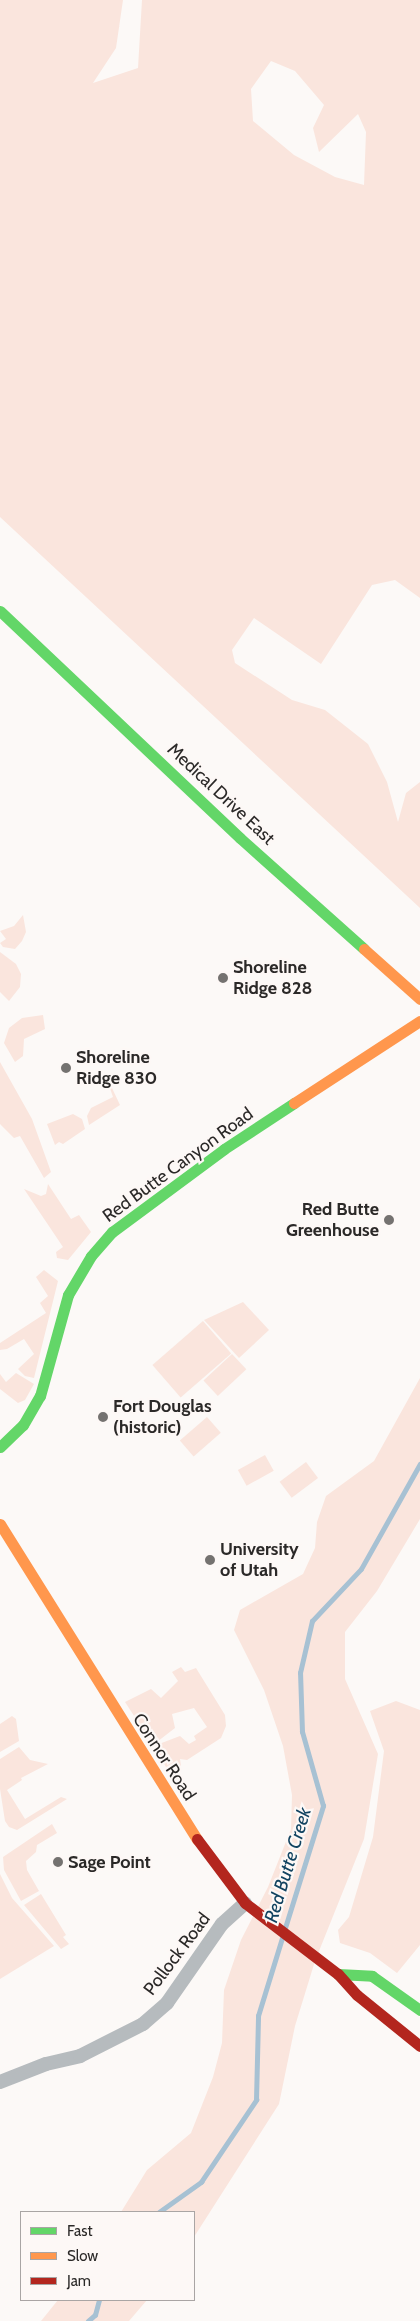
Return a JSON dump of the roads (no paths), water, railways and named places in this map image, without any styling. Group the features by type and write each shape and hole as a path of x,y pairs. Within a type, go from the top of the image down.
{"street":[{"name":"Medical Drive East","path":"0,611 240,838 420,999"},
{"name":"Red Butte Canyon Road","path":"0,1447 23,1425 40,1396 68,1295 91,1256 112,1232 224,1149 420,1021"},
{"name":"Connor Road","path":"0,1524 189,1829 245,1903 338,1974 357,1995 420,2046"},
{"name":"Pollock Road","path":"0,2082 38,2067 80,2056 143,2024 167,2003 222,1924 245,1903"},
{"path":"338,1974 372,1976 420,2010"}],"waterway":[{"name":"Red Butte Creek","path":"285,1928 323,1806 302,1732 300,1673 312,1621 361,1569 420,1464"},
{"name":"Red Butte Creek","path":"160,2211 201,2182 256,2100 258,2016 282,1938"},
{"name":"Red Butte Creek","path":"88,2321 95,2315 99,2301"}],"place":[{"name":"Shoreline Ridge 828","path":"223,978"},
{"name":"Shoreline Ridge 830","path":"66,1068"},
{"name":"Red Butte Greenhouse","path":"389,1220"},
{"name":"Fort Douglas (historic)","path":"103,1417"},
{"name":"University of Utah","path":"210,1560"},
{"name":"Sage Point","path":"58,1862"}]}
